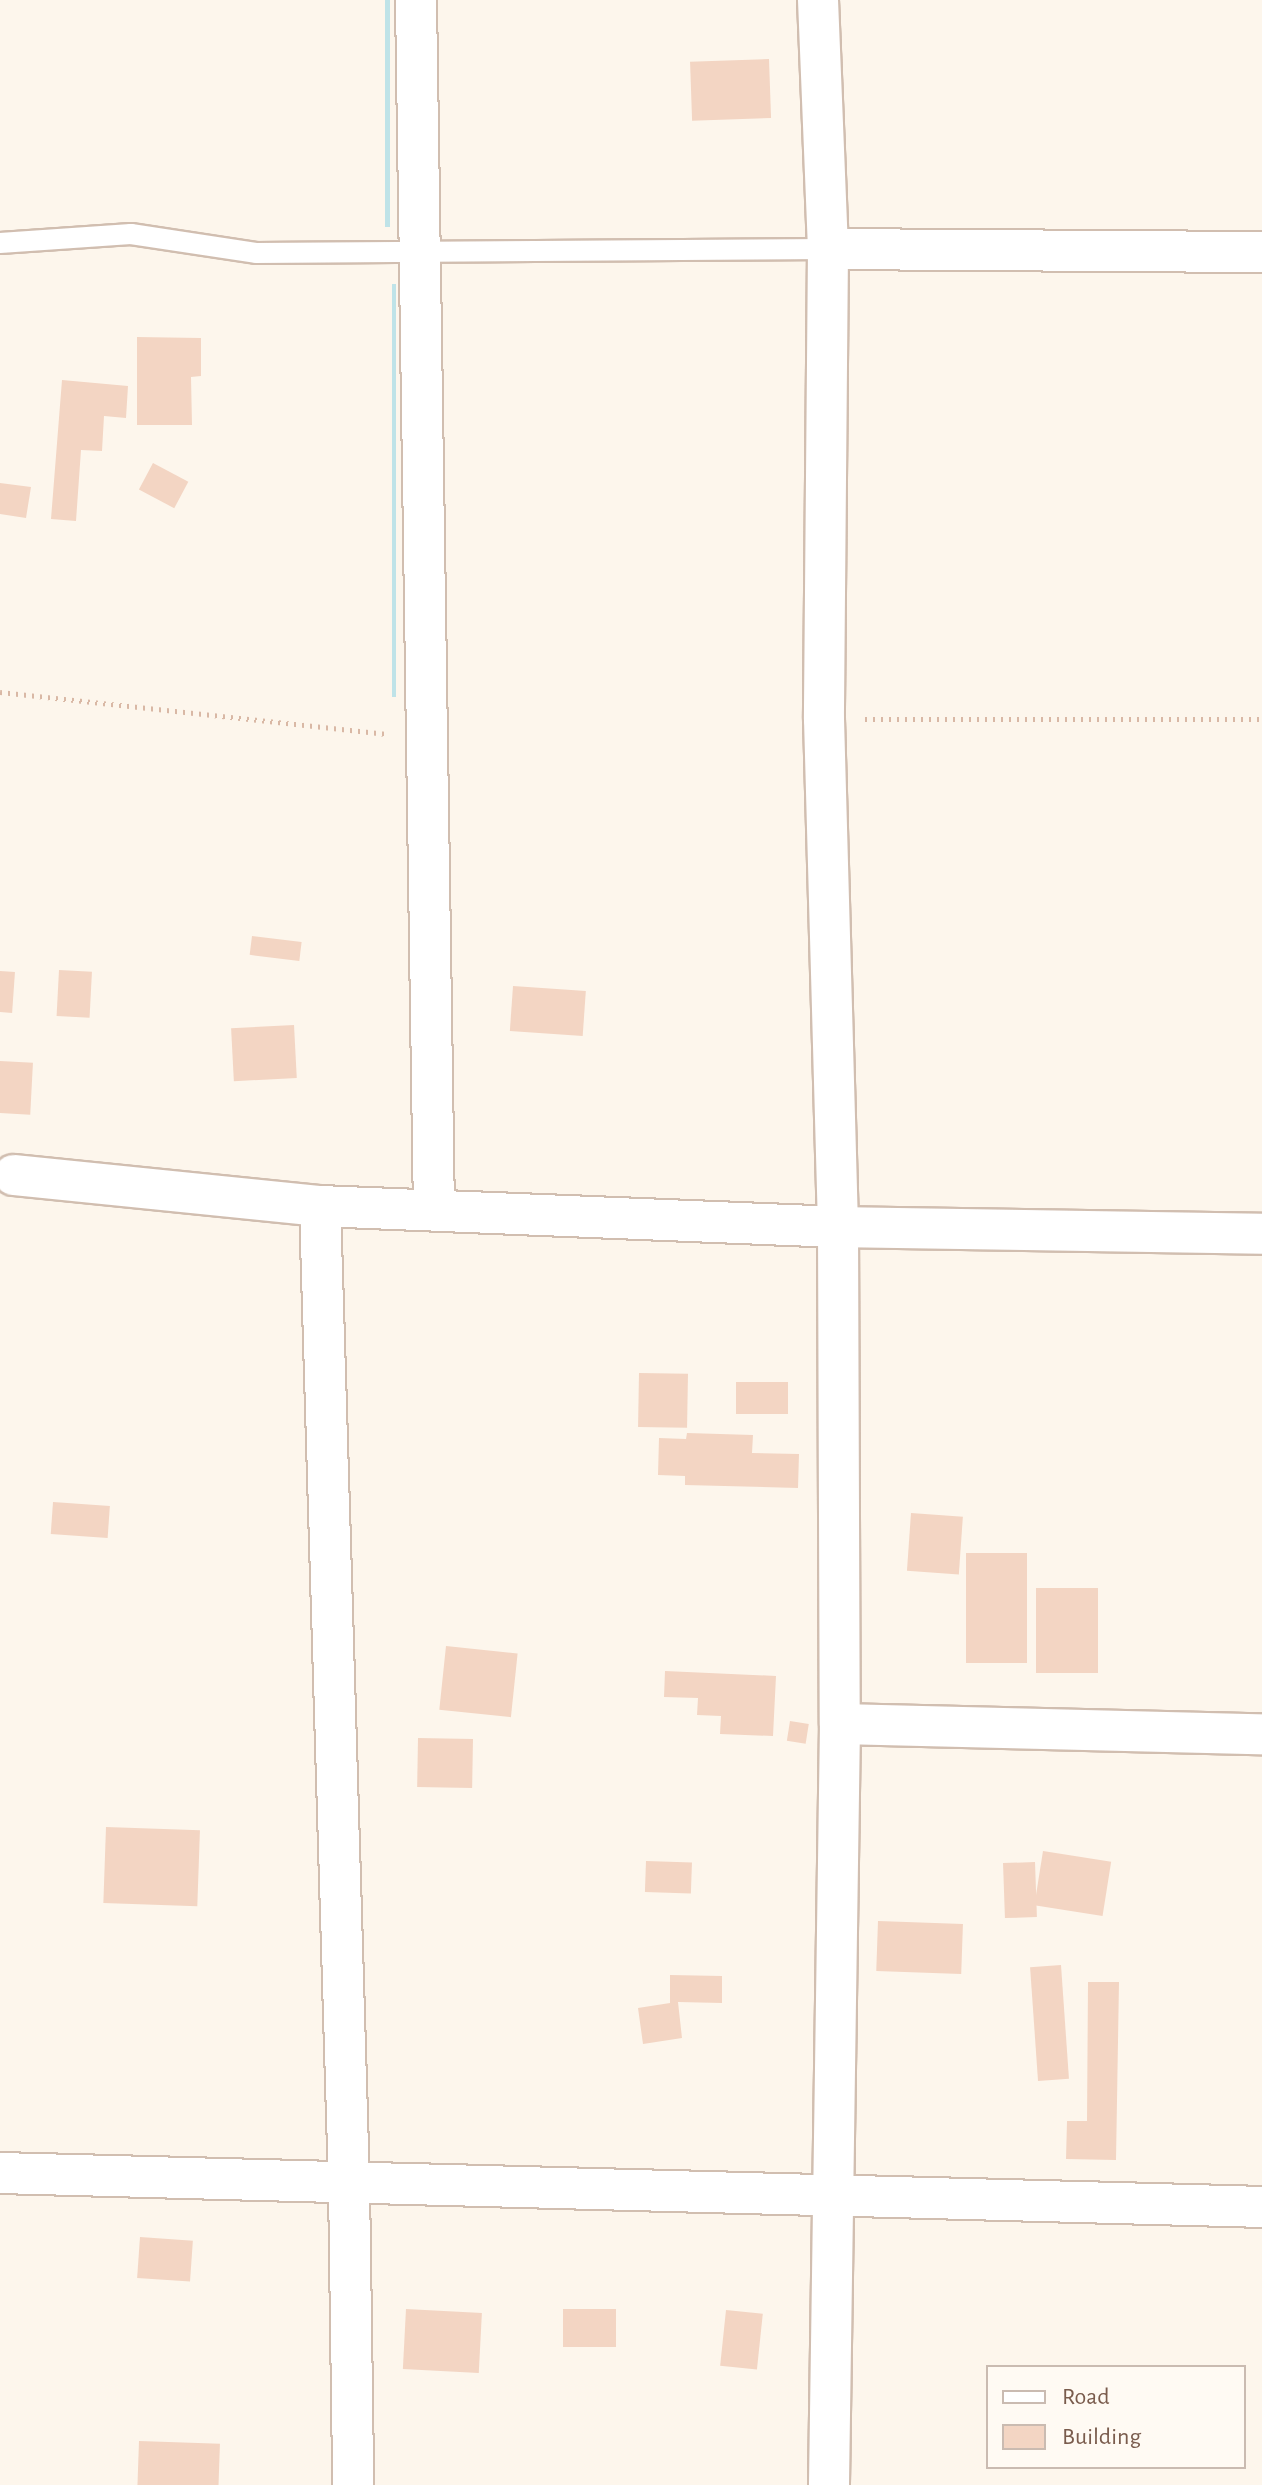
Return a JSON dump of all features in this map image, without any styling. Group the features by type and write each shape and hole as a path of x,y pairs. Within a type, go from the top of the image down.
{"street":[{"path":"416,0 434,1210"},
{"path":"818,0 828,249 824,719 838,1227 840,1724 836,2198 829,2485"},
{"path":"828,249 1262,252"},
{"path":"14,1175 320,1206 838,1227 1262,1234"},
{"path":"320,1206 349,2183 353,2485"},
{"path":"840,1724 1262,1734"},
{"path":"0,2173 836,2198 1262,2207"}],"lane":[{"path":"0,243 131,234 256,253 828,249"}],"path":[{"path":"0,692 426,739"},
{"path":"824,719 1262,719"}],"water":[{"path":"385,0 390,0 390,227 385,227"},
{"path":"392,284 396,284 396,697 392,697"}],"building":[{"path":"769,59 771,118 692,121 690,62"},
{"path":"137,337 201,338 201,376 191,377 192,425 137,425"},
{"path":"62,380 128,386 126,418 104,416 102,451 81,450 76,521 51,519"},
{"path":"153,463 188,482 174,508 139,489"},
{"path":"0,483 31,487 26,518 0,514"},
{"path":"252,936 302,942 299,961 250,955"},
{"path":"59,970 92,972 90,1018 57,1016"},
{"path":"0,971 15,972 12,1013 0,1012"},
{"path":"513,986 586,991 583,1036 510,1031"},
{"path":"294,1025 297,1078 234,1081 231,1028"},
{"path":"0,1061 33,1063 30,1115 0,1113"},
{"path":"639,1373 688,1374 687,1428 638,1427"},
{"path":"736,1382 788,1382 788,1414 736,1414"},
{"path":"687,1433 753,1435 752,1453 799,1454 798,1488 685,1485 685,1476 658,1475 659,1438 686,1439"},
{"path":"53,1502 110,1506 108,1538 51,1534"},
{"path":"911,1513 963,1517 959,1574 907,1571"},
{"path":"966,1553 1027,1553 1027,1663 966,1663"},
{"path":"1036,1588 1098,1588 1098,1673 1036,1673"},
{"path":"446,1646 518,1654 511,1717 439,1710"},
{"path":"665,1671 776,1676 773,1736 720,1734 721,1716 697,1715 698,1698 664,1697"},
{"path":"790,1721 809,1724 806,1744 787,1741"},
{"path":"418,1738 473,1739 472,1788 417,1787"},
{"path":"106,1827 200,1830 197,1906 103,1903"},
{"path":"1043,1851 1111,1862 1103,1916 1034,1905"},
{"path":"646,1861 692,1863 691,1894 645,1892"},
{"path":"1035,1862 1037,1917 1005,1918 1003,1863"},
{"path":"878,1921 963,1924 961,1974 876,1971"},
{"path":"1061,1965 1069,2079 1038,2081 1030,1967"},
{"path":"670,1975 722,1976 722,2003 678,2002 682,2038 643,2044 638,2008 670,2003"},
{"path":"1088,1982 1119,1982 1116,2160 1066,2159 1067,2121 1087,2121"},
{"path":"140,2237 193,2241 190,2282 137,2278"},
{"path":"406,2309 482,2313 479,2373 403,2369"},
{"path":"563,2309 616,2309 616,2347 563,2347"},
{"path":"726,2310 763,2314 757,2370 720,2366"},
{"path":"139,2441 220,2444 219,2485 137,2485"}]}
